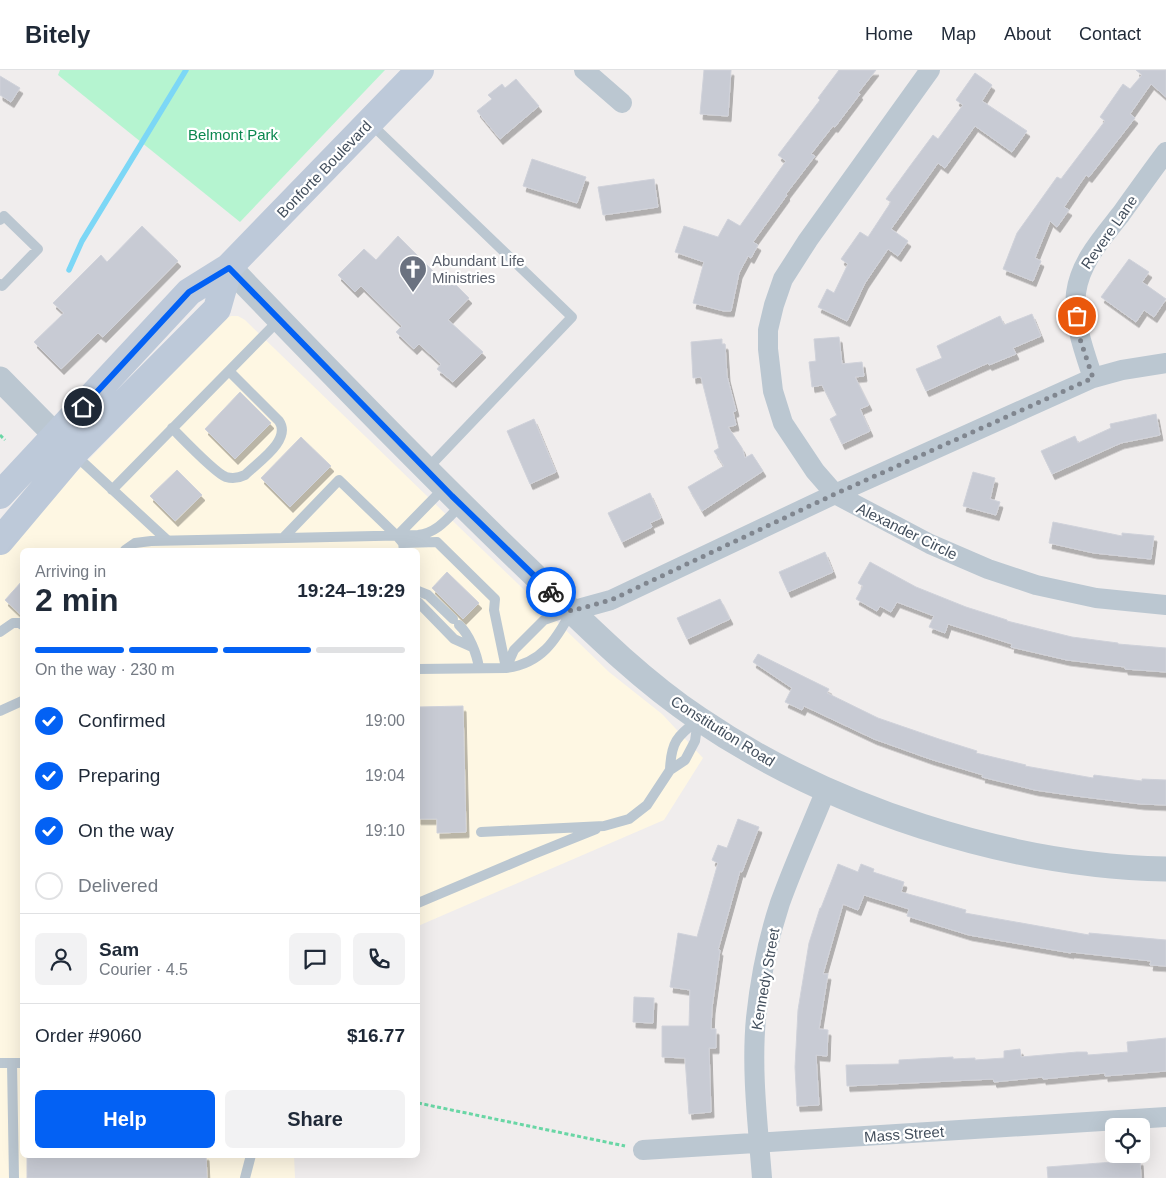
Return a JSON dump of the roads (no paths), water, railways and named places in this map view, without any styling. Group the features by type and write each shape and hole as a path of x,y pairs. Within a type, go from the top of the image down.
{"main road":[{"name":"Bonforte Boulevard","path":"0,541 65,444 189,292 229,268 420,70"},
{"name":"Bonforte Boulevard","path":"0,495 65,444"}],"street":[{"path":"584,70 622,103"},
{"name":"Alexander Circle","path":"930,70 808,240 783,279 774,304 768,330 768,350 773,392 784,423 815,471 835,494 930,544 996,572 1036,585 1096,598 1166,605"},
{"name":"Revere Lane","path":"1093,378 1080,339 1077,316 1076,293 1080,274 1092,252 1166,152"},
{"name":"Constitution Road","path":"229,268 452,496 571,611 643,677 699,719 767,760 826,790 886,814 988,845 1041,856 1097,865 1166,869"},
{"path":"571,611 611,600 835,494 1093,378 1166,363"},
{"path":"0,379 65,444"},
{"name":"Kennedy Street","path":"762,1178 754,1052 756,1018 769,940 780,903 826,790"},
{"name":"Mass Street","path":"643,1150 1166,1117"}],"lane":[{"path":"370,122 572,317 427,470"},
{"path":"0,220 4,216 38,249 2,286 0,284"},
{"path":"112,490 279,320"},
{"path":"172,428 215,469 227,477 239,477 245,474 278,443 282,438 282,424 229,371"},
{"path":"65,444 167,540"},
{"path":"283,538 339,480 401,543"},
{"path":"401,543 436,530 452,496"},
{"path":"401,543 452,496"},
{"path":"128,548 135,543 167,540 283,538 401,543 436,542 494,599 494,610 506,668"},
{"path":"420,592 428,595 466,631 475,652 479,668"},
{"path":"420,604 454,639 472,647"},
{"path":"506,668 514,650 544,620 571,611"},
{"path":"420,669 506,668 529,662 542,653 559,635 571,611"},
{"path":"0,632 13,623 20,622"},
{"path":"0,711 20,702"},
{"path":"670,770 670,753 681,733 699,719"},
{"path":"420,902 604,826 629,819 647,805 670,770 685,760 695,741 699,719"},
{"path":"482,832 604,826"},
{"path":"0,1063 17,1063 14,1178"},
{"path":"245,1178 250,1158"}],"waterway":[{"path":"69,270 82,241 186,70"}],"place":[{"name":"Abundant Life Ministries","path":"413,293"}],"park label":[{"name":"Belmont Park","path":"233,134"}]}
